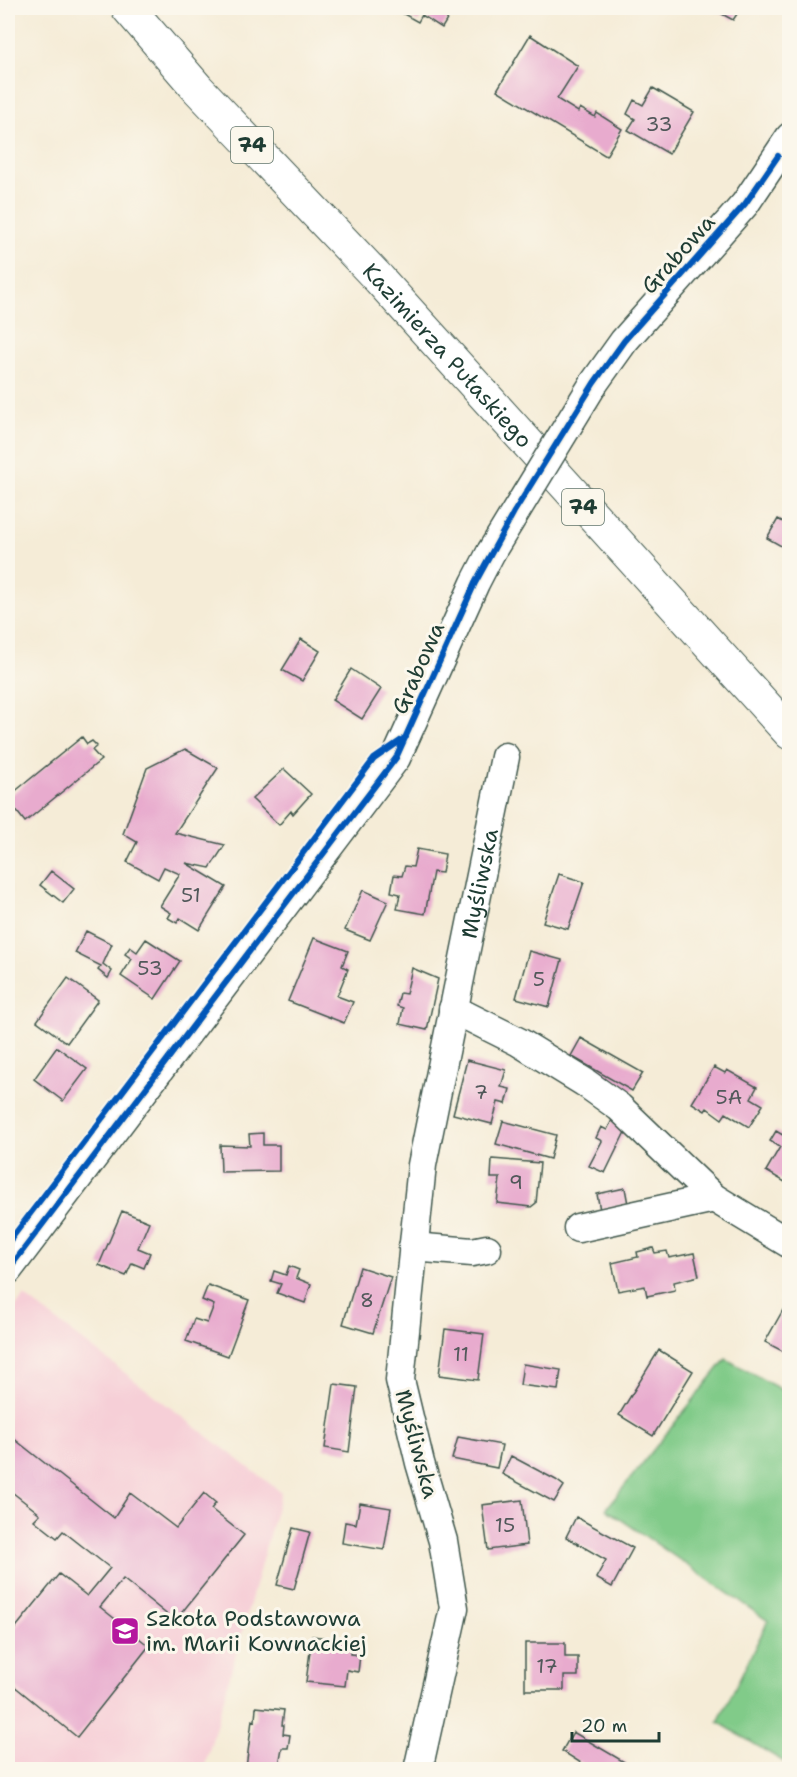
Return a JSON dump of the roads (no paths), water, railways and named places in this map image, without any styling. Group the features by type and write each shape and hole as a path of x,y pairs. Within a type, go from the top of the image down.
{"main road":[{"name":"Kazimierza Pułaskiego","path":"128,8 198,88 379,279 789,732"}],"street":[{"name":"Grabowa","path":"8,1270 396,758 491,552 594,383 624,341 746,204 789,137"},
{"name":"Myśliwska","path":"418,1770 454,1608 443,1541 420,1463 400,1380 422,1165 505,757"},
{"path":"453,1009 519,1042 620,1107 714,1198 789,1244"},
{"path":"578,1228 714,1198"},
{"path":"413,1246 472,1252 487,1249"}],"place":[{"name":"Szkoła Podstawowa im. Marii Kownackiej","path":"125,1631"}]}
